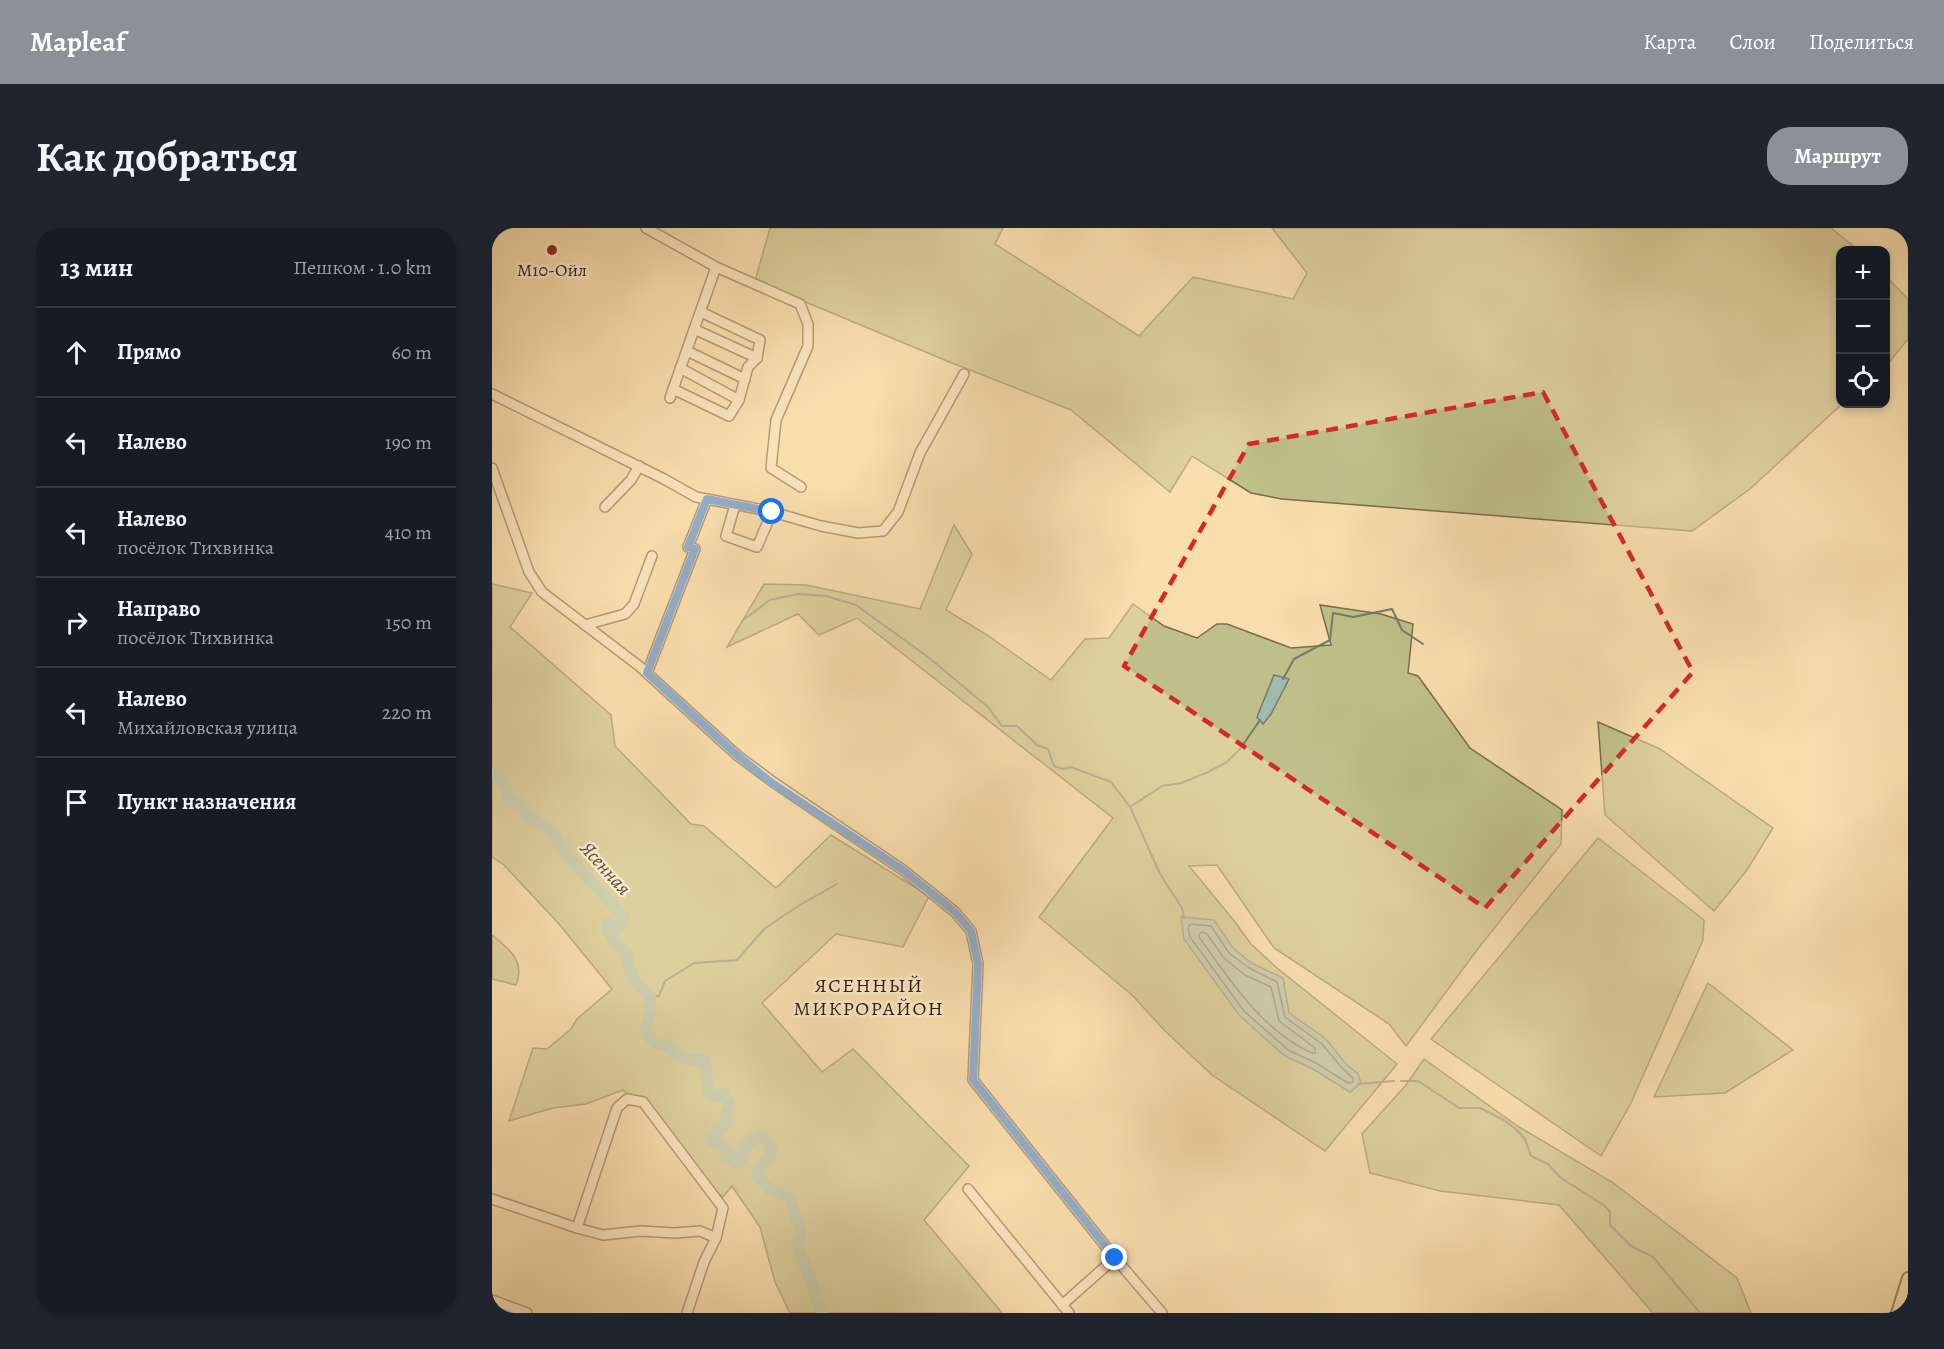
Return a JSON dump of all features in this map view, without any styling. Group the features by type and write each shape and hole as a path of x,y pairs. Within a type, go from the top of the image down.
{"main road":[{"path":"1897,1313 1908,1278"}],"street":[{"path":"646,228 716,267 800,304 808,324 808,346 776,420 771,468 801,487"},
{"path":"701,312 760,340 757,358 748,367 739,400 729,416 672,394 716,267"},
{"path":"694,329 757,358"},
{"path":"687,351 745,378"},
{"path":"680,368 739,400"},
{"path":"492,394 639,466 696,497 772,512 821,526 858,533 883,531 898,512 920,453 964,374"},
{"path":"605,507 631,480 639,466"},
{"path":"492,468 530,572 542,592 647,673 738,756 772,783 903,870 955,912 971,931 978,964 973,1080 1115,1258 1162,1313"},
{"path":"647,673 695,549 688,547 707,499"},
{"path":"735,505 726,536 757,547 772,512"},
{"path":"585,625 625,614 634,604 652,556"},
{"path":"578,1228 617,1108 627,1099 643,1102 723,1208 716,1238 704,1262 687,1313"},
{"path":"969,1189 1069,1313"},
{"path":"492,1199 603,1235 641,1231 700,1232 716,1238"},
{"path":"1062,1305 1115,1258"},
{"path":"492,1300 527,1313"}],"highlighted area":[{"path":"1543,392 1693,672 1485,908 1124,666 1249,444"}],"green space":[{"path":"770,228 1003,228 995,244 1139,336 1193,277 1293,299 1307,273 1272,228 1831,228 1853,246 1836,246 1838,408 1750,489 1692,531 1282,499 1251,493 1192,456 1170,492 1071,410 755,281"},
{"path":"1890,280 1908,299 1908,339 1890,361"},
{"path":"954,525 972,554 946,610 987,635 1051,680 1085,639 1109,638 1133,604 1164,626 1197,638 1217,624 1227,624 1291,648 1331,645 1320,605 1381,614 1413,624 1408,673 1418,676 1470,748 1562,810 1561,844 1477,950 1406,1046 1389,1024 1274,948 1217,865 1189,866 1251,944 1277,968 1397,1064 1325,1151 1212,1075 1165,1031 1133,996 1039,917 1113,818 857,618 819,635 798,614 727,647 764,584 806,585 920,609"},
{"path":"492,584 532,593 510,627 611,715 615,746 691,824 704,826 776,888 831,835 929,896 903,947 836,934 762,1003 822,1072 853,1049 969,1166 924,1220 1002,1313 790,1313 775,1282 760,1227 732,1186 723,1197 717,1192 669,1135 623,1090 586,1104 553,1108 509,1121 533,1048 547,1049 612,989 559,924 504,865 492,857"},
{"path":"1598,722 1660,749 1773,828 1747,870 1714,911 1605,815"},
{"path":"1598,838 1704,920 1703,940 1630,1105 1601,1156 1431,1039"},
{"path":"492,935 509,950 517,962 519,969 516,985 492,979"},
{"path":"1708,983 1793,1050 1725,1093 1654,1097"},
{"path":"1424,1059 1519,1127 1612,1182 1737,1278 1751,1313 1653,1313 1559,1205 1440,1191 1370,1173 1362,1134 1406,1085"}],"water":[{"path":"1274,675 1289,679 1271,714 1263,724 1257,717"},
{"path":"1181,917 1214,920 1233,948 1251,963 1283,978 1289,1013 1326,1039 1346,1064 1358,1074 1361,1083 1350,1092 1313,1069 1285,1056 1239,1015 1184,939"}],"waterway":[{"path":"742,621 770,600 798,594 826,596 856,605 928,657 988,707 1002,726 1017,726 1037,745 1048,749 1054,766 1064,769 1071,767 1111,782 1130,807 1160,874 1182,908 1184,918"},
{"path":"1283,679 1294,659 1330,640 1333,613 1353,617 1392,609 1402,630 1423,644"},
{"path":"1130,807 1162,786 1181,783 1227,762 1240,749 1260,720"},
{"name":"Ясенная","path":"492,773 499,774 510,800 522,805 528,817 549,829 569,857 624,917 617,930 607,924 613,940 626,951 636,981 650,996 650,1016 645,1031 654,1041 667,1045 675,1055 684,1059 705,1062 708,1091 715,1097 724,1093 730,1104 726,1114 727,1123 718,1129 717,1136 711,1138 713,1142 718,1142 727,1150 726,1157 735,1160 736,1163 740,1161 748,1143 761,1135 769,1143 772,1152 757,1174 769,1189 789,1196 801,1231 797,1243 822,1313"},
{"path":"650,996 659,996 665,981 694,963 737,960 764,929 837,884"},
{"path":"1358,1084 1394,1081"},
{"path":"1401,1081 1418,1081 1459,1108 1480,1108 1504,1120 1517,1130 1525,1139 1531,1156 1548,1164 1561,1178 1605,1206 1610,1212 1610,1225 1631,1246 1653,1257 1700,1313"}],"place":[{"name":"М10-Ойл","path":"552,250"}],"district":[{"name":"ЯСЕННЫЙ МИКРОРАЙОН","path":"869,996"}],"route":[{"path":"772,512 707,499 688,547 695,549 647,673 738,756 772,783 845,829 903,870 955,912 971,931 978,964 973,1080 1115,1258"}]}
